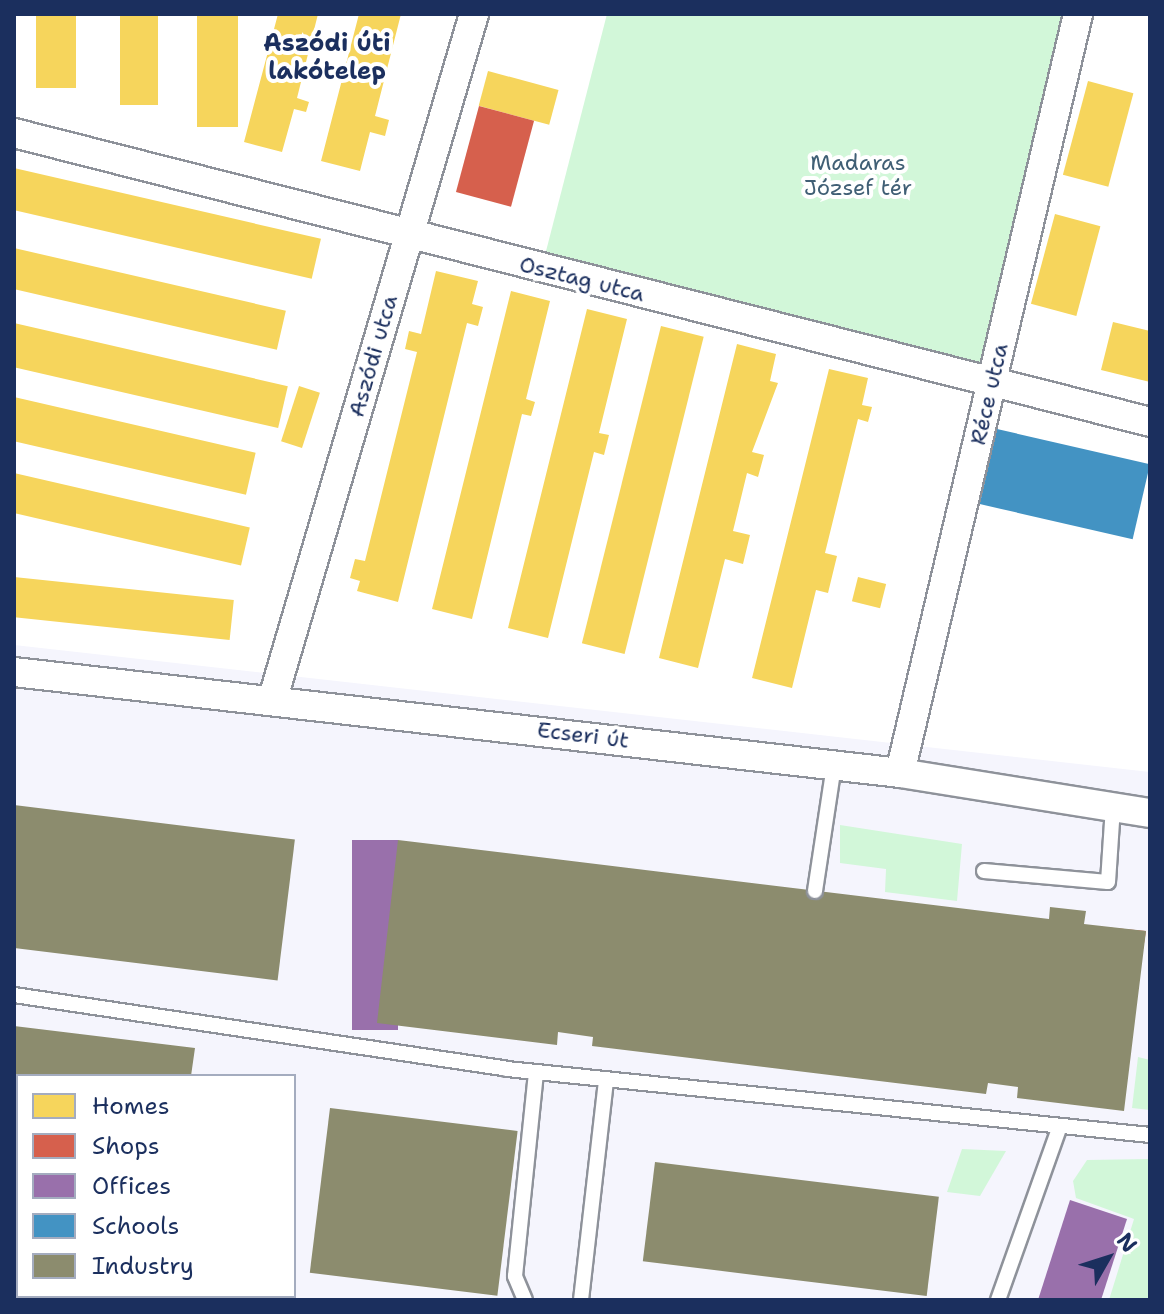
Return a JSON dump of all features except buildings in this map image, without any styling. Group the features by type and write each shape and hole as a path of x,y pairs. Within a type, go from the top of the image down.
{"street":[{"name":"Aszódi utca","path":"273,698 474,14"},
{"name":"Réce utca","path":"900,773 1078,14"},
{"name":"Osztag utca","path":"14,133 1150,422"},
{"name":"Ecseri út","path":"14,672 273,698 900,773 1150,813"}],"lane":[{"path":"815,891 834,765"},
{"path":"984,871 1108,882 1113,807"},
{"path":"14,995 536,1073 1059,1129 1150,1135"},
{"path":"525,1300 515,1276 536,1073"},
{"path":"581,1300 606,1080"},
{"path":"998,1300 1059,1129"}],"shaded area":[{"path":"14,645 1150,772 1150,1300 14,1300"}],"green space":[{"name":"Madaras József tér","path":"607,14 1063,14 981,371 544,259"},
{"path":"840,825 962,844 957,901 885,892 886,869 840,863"},
{"path":"1138,1057 1150,1060 1150,1110 1132,1108"},
{"path":"962,1149 1006,1151 980,1196 947,1192"},
{"path":"1150,1159 1150,1300 1109,1300 1134,1219 1076,1198 1073,1181 1087,1160"}],"district":[{"name":"Aszódi úti lakótelep","path":"327,58"}]}
